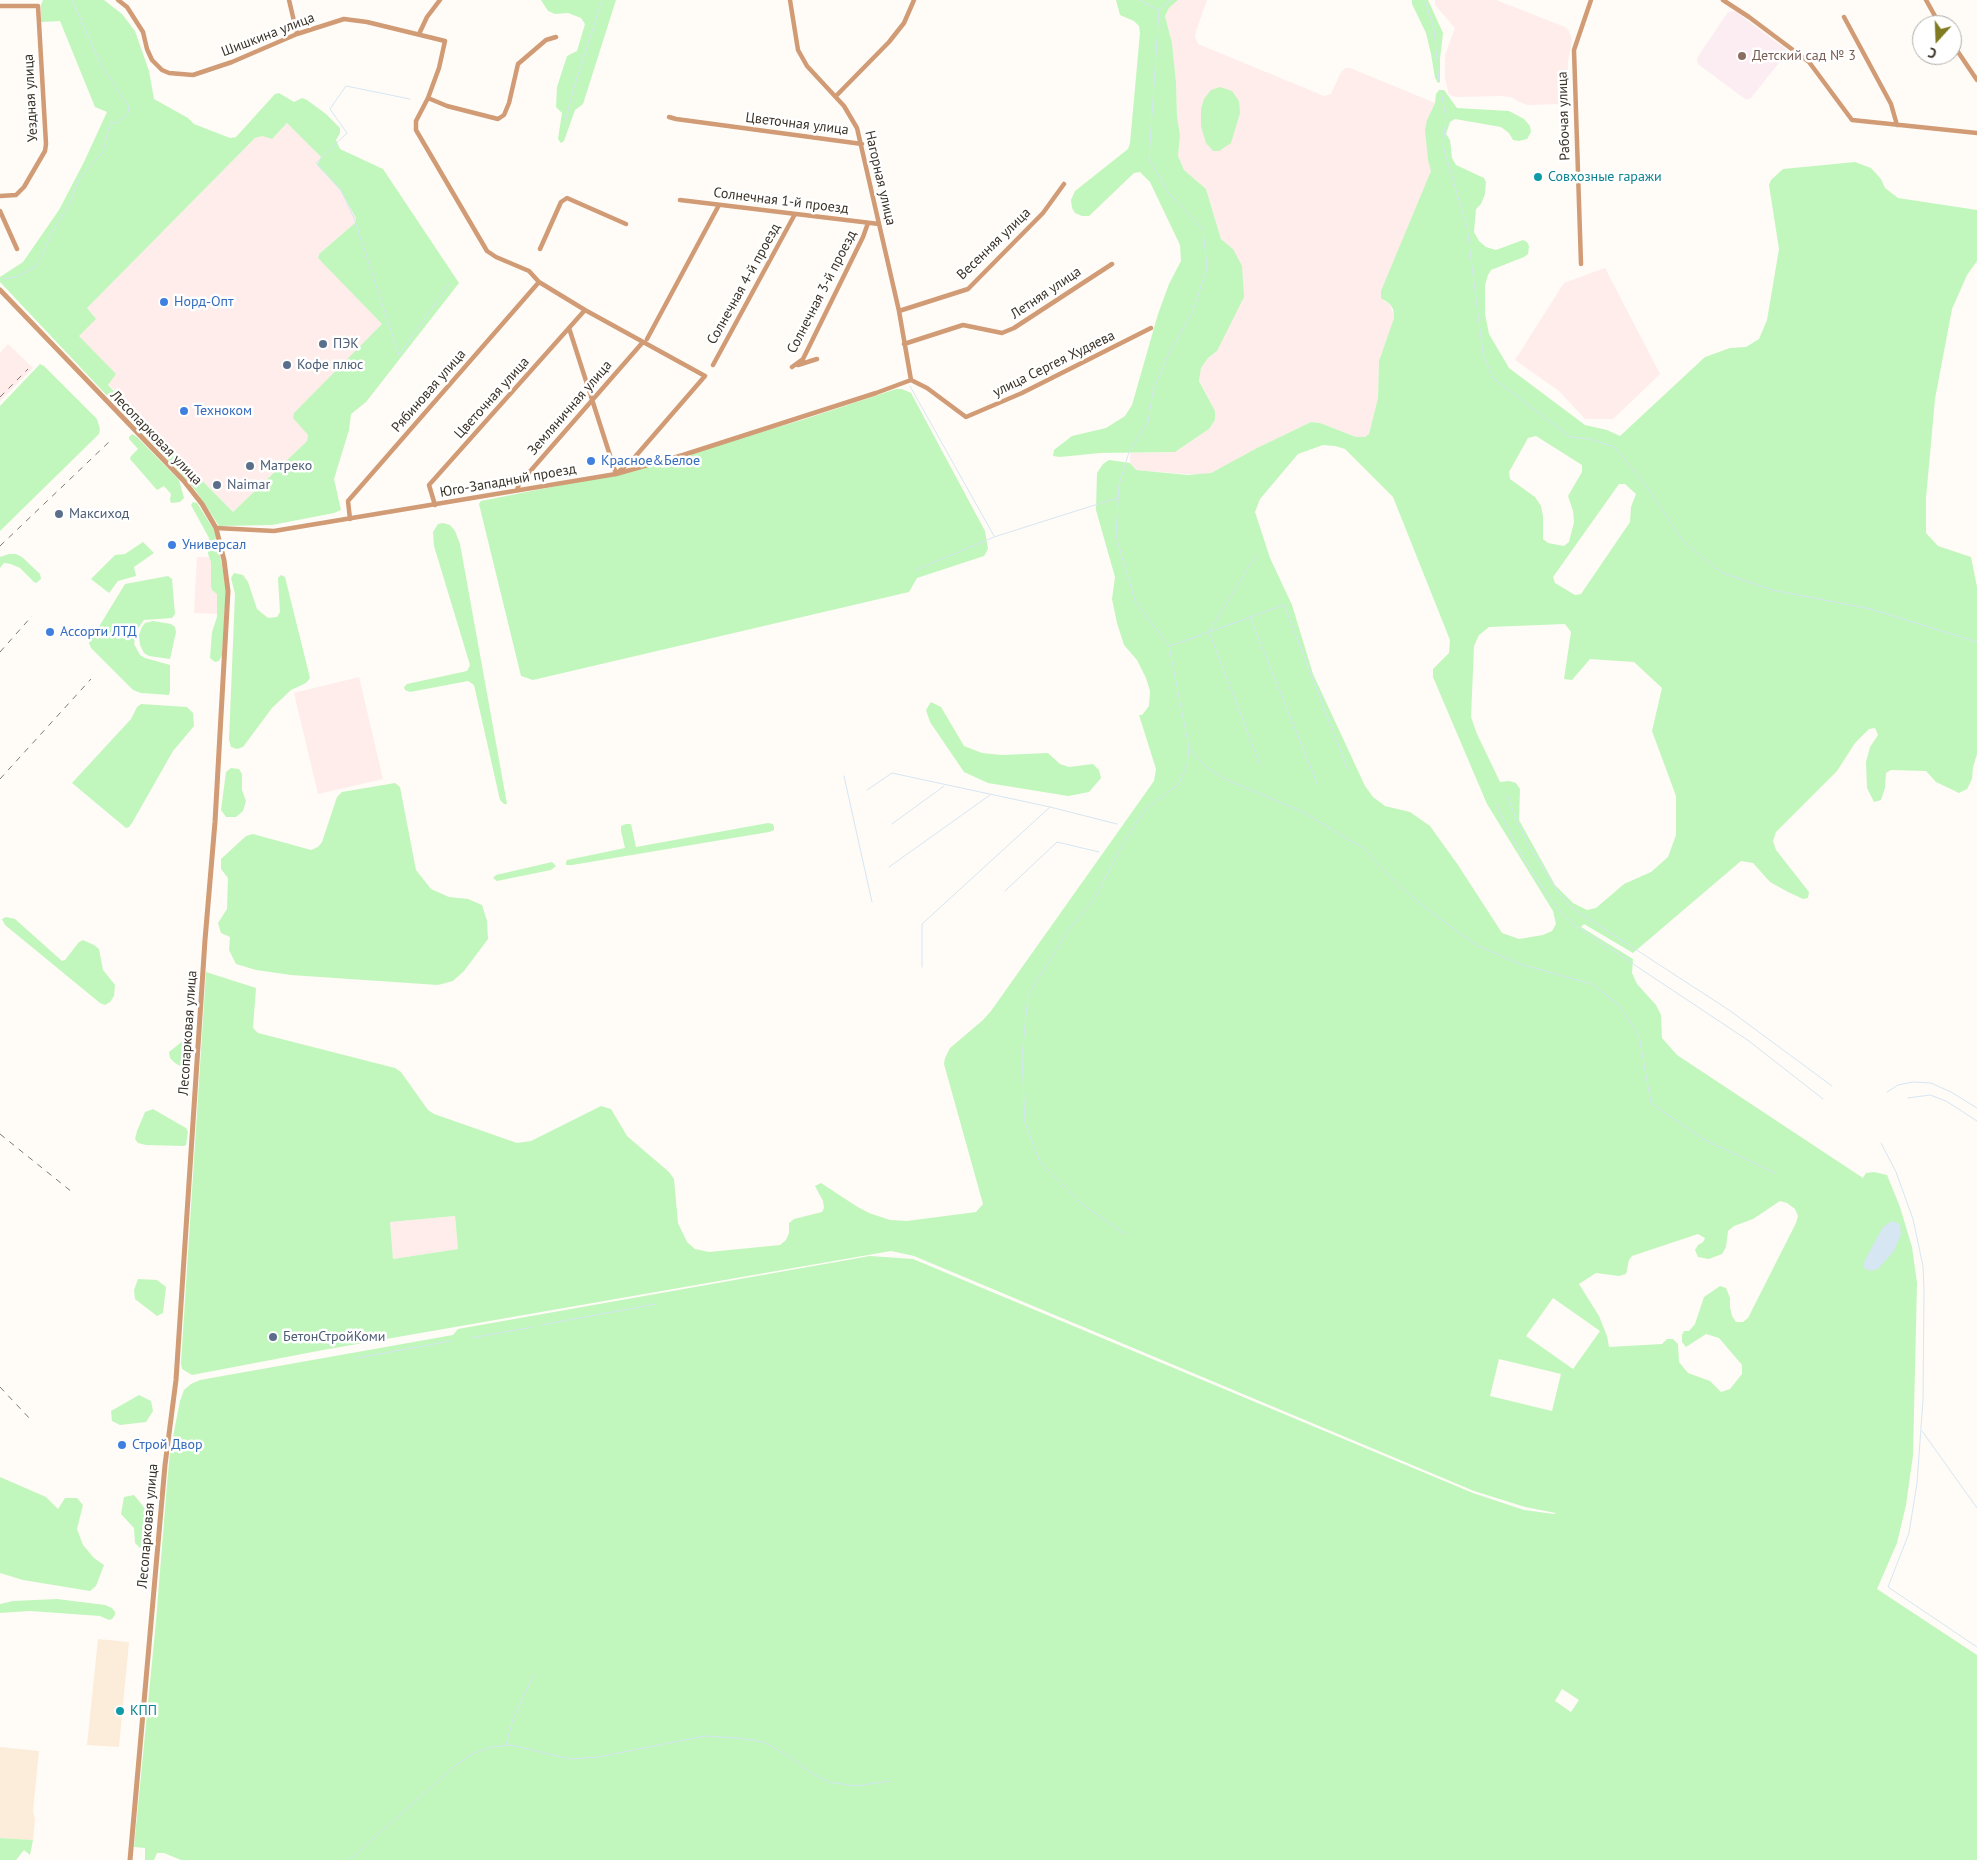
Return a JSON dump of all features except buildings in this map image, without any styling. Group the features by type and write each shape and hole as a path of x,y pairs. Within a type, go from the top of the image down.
{"street":[{"name":"Шишкина улица","path":"118,0 127,7 143,32 147,50 152,60 162,70 169,73 193,75 232,62 297,34 344,19 368,22 445,40 439,68 428,98 416,121 416,130 488,251 496,257 529,271 539,282"},
{"path":"289,0 297,34"},
{"path":"419,34 427,17 440,0"},
{"name":"Нагорная улица","path":"790,0 798,50 807,66 836,96 851,116 862,144 899,311 911,380"},
{"path":"836,96 889,42 904,23 914,0"},
{"name":"Рабочая улица","path":"1581,264 1574,50 1591,0"},
{"path":"1926,0 1934,15"},
{"path":"1726,1 1809,62 1852,120 1977,133"},
{"name":"Уездная улица","path":"0,6 38,6 45,151 24,187 16,195 0,196"},
{"path":"1844,17 1891,104 1897,125"},
{"path":"428,98 447,106 498,119 504,115 509,103 518,64 546,40 556,37"},
{"path":"1962,58 1977,80"},
{"name":"Цветочная улица","path":"669,117 862,144"},
{"name":"Весенняя улица","path":"899,311 968,289 1043,213 1064,184"},
{"path":"540,249 565,199 570,199 626,224"},
{"name":"Солнечная 1-й проезд","path":"680,200 879,224"},
{"name":"Земляничная улица","path":"517,490 519,484 645,341 719,205"},
{"path":"0,211 17,249"},
{"name":"Солнечная 4-й проезд","path":"713,365 796,214"},
{"name":"Солнечная 3-й проезд","path":"817,359 792,367 802,359 863,237 868,223"},
{"name":"Летняя улица","path":"904,344 963,325 1002,333 1014,328 1112,264"},
{"path":"539,282 585,310 645,341 705,376 634,458 616,474 569,328"},
{"name":"Рябиновая улица","path":"350,519 348,501 539,282"},
{"name":"Лесопарковая улица","path":"0,290 183,480 202,504 216,528 224,560 228,591 215,822 205,940 176,1380 165,1465 130,1860"},
{"name":"Цветочная улица","path":"435,505 429,485 585,310"},
{"name":"улица Сергея Худяева","path":"911,380 927,388 966,417 1022,393 1151,328"},
{"name":"Юго-Западный проезд","path":"216,528 274,531 616,474 692,452 911,380"}],"shaded area":[{"path":"1178,0 1207,0 1196,31 1195,37 1198,44 1324,96 1331,94 1341,72 1345,68 1350,68 1435,103 1427,120 1428,160 1432,171 1384,301 1390,304 1394,318 1379,361 1378,398 1369,434 1365,438 1356,437 1320,423 1311,422 1211,473 1200,475 1135,470 1130,463 1130,453 1175,452 1209,429 1215,420 1215,411 1199,380 1201,368 1208,358 1217,351 1233,249 1221,239 1206,189 1184,170 1178,156 1180,136 1177,116 1176,82 1172,43 1165,16 1169,8"},
{"path":"1435,0 1496,0 1565,27 1569,31 1572,40 1568,61 1568,100 1562,104 1528,105 1511,97 1457,97 1449,95 1445,78 1445,55 1455,28 1435,5"},
{"name":"Детский сад № 3","path":"1735,11 1787,50 1787,53 1750,99 1745,99 1698,64 1697,58 1728,12"},
{"path":"287,123 321,157 317,165 340,190 356,218 355,223 318,255 382,324 306,433 308,435 307,441 233,512 60,335 255,138 262,136 272,139"},
{"path":"1605,268 1660,374 1613,419 1585,419 1559,391 1515,360 1564,283"},
{"path":"8,344 33,368 0,401 0,353"},
{"path":"197,557 212,559 219,591 219,614 194,613"},
{"path":"359,677 383,779 318,794 294,693"},
{"path":"455,1216 458,1249 393,1259 390,1222"},
{"path":"98,1639 129,1642 119,1747 87,1745"},
{"path":"0,1747 39,1751 33,1811 35,1820 33,1840 0,1838"}],"green space":[{"path":"43,0 104,0 122,14 135,31 149,71 154,99 188,118 194,124 230,138 236,137 275,94 279,93 294,102 302,98 307,100 326,114 340,128 340,133 336,140 340,149 383,169 459,283 366,402 351,414 349,430 334,479 341,510 272,525 219,526 196,491 0,282 0,277 23,262 59,210 107,112 95,107 60,21 41,22 41,5","holes":["287,123 321,157 317,165 340,190 356,218 355,223 319,254 318,258 382,324 294,413 293,418 308,435 307,441 233,512 108,385 116,374 79,336 96,319 87,308 255,138 262,136 272,139"]},
{"path":"541,0 616,0 583,104 575,110 564,141 561,143 558,139 562,113 556,107 557,87 567,56 577,51 585,24 581,18 568,13 555,14 548,11"},
{"path":"1116,0 1178,0 1169,8 1165,16 1172,43 1176,82 1177,116 1180,136 1178,156 1184,170 1206,189 1221,239 1233,249 1242,266 1244,297 1217,351 1208,358 1201,368 1199,381 1215,411 1215,420 1209,429 1175,452 1100,453 1060,457 1053,456 1054,450 1072,436 1106,428 1125,416 1132,405 1158,314 1169,284 1181,261 1180,245 1150,182 1140,172 1134,173 1089,216 1075,213 1072,208 1071,200 1075,191 1128,149 1130,143 1140,33 1139,26 1134,21 1120,15"},
{"path":"1412,0 1428,0 1443,33 1440,82 1438,83 1435,78 1426,33 1412,4"},
{"path":"1220,87 1232,91 1239,101 1240,113 1231,143 1219,151 1213,151 1206,143 1201,126 1201,109 1204,99 1211,90"},
{"path":"1439,90 1444,90 1457,108 1509,111 1524,119 1530,126 1531,132 1527,139 1519,141 1513,140 1509,133 1501,127 1455,119 1450,122 1446,134 1450,140 1452,158 1456,165 1484,178 1486,182 1485,194 1481,204 1476,209 1474,232 1479,241 1486,247 1496,250 1523,240 1529,246 1528,254 1524,257 1491,270 1488,275 1485,285 1485,314 1489,334 1509,368 1585,425 1607,430 1620,436 1705,357 1730,348 1746,347 1759,339 1767,320 1779,249 1769,185 1771,180 1783,169 1855,162 1871,168 1881,179 1885,188 1898,198 1977,210 1977,261 1967,275 1952,309 1935,399 1926,498 1926,533 1938,546 1971,557 1977,587 1977,754 1972,779 1967,789 1959,793 1936,782 1926,771 1891,770 1886,773 1885,788 1881,800 1874,802 1867,788 1866,762 1870,747 1878,735 1875,728 1869,729 1855,743 1837,771 1776,832 1773,841 1776,850 1809,892 1808,898 1803,899 1788,892 1770,882 1753,863 1741,861 1633,953 1584,924 1581,927 1633,959 1632,973 1637,984 1656,1005 1661,1015 1662,1038 1677,1055 1863,1178 1866,1173 1874,1172 1887,1175 1900,1207 1912,1247 1917,1283 1913,1455 1906,1505 1897,1543 1877,1589 1977,1655 1977,1860 181,1860 164,1853 157,1853 154,1860 145,1860 145,1848 134,1847 170,1452 184,1390 200,1380 453,1335 458,1329 870,1256 913,1259 1473,1493 1524,1510 1556,1513 1525,1507 1474,1491 914,1256 891,1251 323,1350 192,1375 182,1369 181,1363 206,972 256,988 253,1028 258,1033 395,1068 401,1072 428,1110 434,1114 517,1143 531,1141 601,1106 611,1109 627,1136 669,1172 674,1179 678,1223 687,1242 695,1249 709,1252 780,1245 786,1240 789,1233 789,1223 794,1219 822,1212 824,1208 823,1201 815,1186 821,1183 869,1213 890,1220 907,1221 976,1212 983,1204 944,1064 945,1058 950,1048 991,1011 1154,781 1156,769 1139,715 1142,715 1149,706 1150,691 1137,660 1124,645 1112,599 1115,577 1096,510 1097,473 1103,464 1109,460 1130,463 1136,470 1188,475 1211,473 1311,422 1320,423 1356,437 1365,437 1369,434 1378,398 1379,361 1394,318 1393,309 1390,304 1381,298 1381,291 1431,171 1425,130 1427,120 1435,103 1436,94","holes":["1536,436 1582,465 1582,472 1568,496 1574,522 1569,542 1564,546 1548,543 1543,539 1541,506 1535,497 1510,479 1509,472 1528,438","1323,445 1345,449 1393,497 1450,640 1449,653 1433,669 1433,677 1487,804 1553,911 1556,924 1552,931 1543,935 1519,939 1502,933 1430,826 1410,812 1385,806 1373,797 1365,786 1313,674 1292,605 1270,558 1255,512 1260,499 1298,454","1619,484 1625,484 1636,494 1631,507 1630,522 1581,594 1575,595 1555,583 1553,577","1565,624 1571,632 1564,679 1572,680 1590,659 1634,662 1662,688 1652,731 1676,796 1676,835 1668,857 1651,872 1624,884 1596,908 1587,910 1573,903 1555,885 1519,820 1520,789 1516,783 1509,781 1500,782 1477,734 1471,717 1474,646 1479,635 1489,627","1780,1201 1787,1203 1795,1209 1798,1216 1748,1318 1743,1322 1736,1322 1732,1316 1730,1298 1726,1288 1720,1286 1704,1297 1695,1324 1689,1331 1684,1331 1682,1335 1682,1342 1686,1347 1706,1334 1719,1338 1742,1365 1742,1374 1730,1389 1721,1392 1710,1381 1688,1373 1679,1362 1678,1344 1673,1339 1667,1339 1662,1344 1609,1347 1599,1316 1579,1284 1596,1273 1619,1276 1626,1274 1629,1260 1632,1256 1698,1234 1705,1238 1695,1250 1698,1257 1709,1259 1722,1254 1726,1247 1728,1231 1734,1226 1753,1219","455,1216 458,1249 393,1259 390,1222","1553,1298 1600,1331 1573,1369 1526,1336","1499,1359 1561,1374 1552,1411 1490,1396","1562,1689 1579,1700 1571,1712 1555,1701"]},
{"path":"40,364 97,419 100,429 99,434 0,531 0,406"},
{"path":"896,389 902,389 911,393 985,531 988,549 984,556 917,578 909,592 533,680 521,676 479,504 481,501 617,474 802,420"},
{"path":"132,434 179,480 184,498 180,502 171,503 171,494 164,486 157,490 130,459 138,449 129,439"},
{"path":"193,502 197,503 214,530 226,591 222,655 219,661 215,662 210,658 212,632 217,617 217,594 212,590 211,586 211,562 208,554 209,538 191,505"},
{"path":"438,524 450,525 455,531 460,544 507,804 500,800 474,685 468,681 410,692 405,690 404,687 407,684 467,671 470,665 434,546 433,532"},
{"path":"143,542 154,553 134,567 136,576 118,581 109,593 91,579 115,555 125,554"},
{"path":"16,554 22,557 40,574 41,579 36,583 34,582 20,568 11,564 4,563 0,568 0,557"},
{"path":"234,573 243,575 248,582 257,609 268,618 277,617 280,612 278,578 281,575 285,577 310,678 306,683 291,690 272,708 243,747 237,749 231,747 229,740 235,594 231,578"},
{"path":"168,576 172,579 175,614 172,618 144,620 136,631 134,644 140,655 145,658 170,665 170,691 169,695 141,693 133,690 91,648 89,643 125,584"},
{"path":"153,621 171,624 175,627 176,632 170,659 149,656 144,653 140,645 139,635 142,627 145,623"},
{"path":"931,702 941,707 964,746 982,753 1002,755 1048,753 1060,764 1069,767 1093,764 1099,770 1101,778 1089,792 1068,796 988,783 964,772 930,722 926,710"},
{"path":"141,704 187,707 193,713 194,726 173,751 132,823 126,828 72,783 131,719 137,707"},
{"path":"231,768 239,769 242,774 242,790 246,801 243,811 236,817 226,817 221,810 226,772"},
{"path":"395,783 400,787 416,870 431,889 449,897 468,899 482,905 487,921 488,939 464,971 453,981 438,985 291,975 256,970 236,964 229,950 230,937 221,933 218,923 227,909 228,878 221,869 221,859 246,836 253,834 311,850 318,847 322,842 337,797 342,792"},
{"path":"768,823 773,824 774,830 566,865 567,860 625,848 621,826 626,824 631,824 636,847"},
{"path":"552,862 556,866 551,870 497,881 493,878 496,875"},
{"path":"6,917 15,919 62,961 83,940 99,949 103,970 115,985 114,996 110,1002 105,1005 100,1003 5,925 2,919"},
{"path":"184,1040 189,1040 191,1043 190,1063 187,1066 180,1066 170,1058 169,1052"},
{"path":"153,1109 186,1128 188,1132 186,1145 146,1145 138,1143 135,1139 145,1112"},
{"path":"138,1279 157,1280 166,1287 163,1313 157,1316 135,1299 134,1290"},
{"path":"139,1395 151,1401 153,1411 146,1422 120,1425 112,1421 111,1411"},
{"path":"0,1477 46,1497 58,1509 65,1498 77,1498 83,1505 77,1529 83,1545 94,1558 104,1565 96,1586 90,1591 23,1580 0,1573"},
{"path":"134,1495 152,1521 147,1545 140,1548 135,1543 134,1528 121,1514 124,1497"},
{"path":"57,1599 105,1605 112,1608 115,1615 109,1620 100,1616 30,1611 0,1613 0,1604 13,1601"},
{"path":"0,1838 33,1840 30,1855 24,1850 16,1860 0,1860"}],"water":[{"path":"1892,1221 1900,1224 1901,1234 1894,1251 1878,1269 1871,1271 1865,1269 1863,1265 1866,1258 1883,1227"}],"waterway":[{"path":"3,279 17,277 35,267 43,254 51,234 70,203 79,179 103,152 110,123 117,123 128,113 129,107 101,65 72,0"},
{"path":"565,123 573,91 602,0"},
{"path":"1139,0 1159,10 1149,159 1170,195 1203,229 1207,268 1193,311 1169,353 1153,391 1148,422 1129,452 1119,485 1116,536 1135,601 1169,646 1189,748 1206,767 1225,779 1303,812 1363,848 1397,884 1440,919 1478,946 1520,964 1592,984 1620,1006 1639,1036 1651,1103 1703,1139 1775,1173"},
{"path":"1160,9 1171,0"},
{"path":"1425,0 1434,29 1439,81"},
{"path":"410,99 346,86 330,109 347,133 316,163 340,188 354,218 399,355 449,284"},
{"path":"1441,91 1446,118 1443,146 1467,227 1483,354 1493,378 1570,437 1590,439 1615,447 1650,491 1683,541 1722,573 1772,590 1871,609 1977,642"},
{"path":"910,386 994,536"},
{"path":"916,570 994,537 1117,498"},
{"path":"1256,555 1209,632 1260,765"},
{"path":"1170,646 1284,605 1348,770"},
{"path":"1250,617 1318,786"},
{"path":"1126,1235 1082,1204 1040,1162 1025,1123 1022,1057 1028,995 1067,932 1095,898 1120,849 1146,809 1179,784 1187,765 1189,749"},
{"path":"867,790 892,773 1050,807 1117,824"},
{"path":"844,776 872,902"},
{"path":"892,824 944,786"},
{"path":"889,867 990,795"},
{"path":"1507,795 1528,844 1558,892 1572,908 1729,1010 1832,1086"},
{"path":"1495,803 1534,875 1556,907 1573,924 1749,1041 1823,1099"},
{"path":"922,967 922,924 1050,807"},
{"path":"1005,891 1057,842 1099,852"},
{"path":"1887,1092 1898,1085 1913,1082 1931,1083 1951,1092 1977,1108"},
{"path":"1908,1098 1930,1095 1946,1101 1977,1121"},
{"path":"1881,1143 1896,1172 1913,1219 1923,1266 1924,1290 1923,1400 1917,1483 1909,1533 1888,1587 1977,1647"},
{"path":"541,1325 656,1304"},
{"path":"471,1338 533,1327"},
{"path":"357,1358 451,1341"},
{"path":"1922,1431 1977,1508"},
{"path":"506,1745 513,1719 534,1674"},
{"path":"349,1860 456,1765 472,1754 491,1747 511,1745 570,1759 598,1757 705,1736 737,1738 764,1742 790,1757 811,1773 829,1782 855,1786 890,1781"}],"railway":[{"path":"0,397 28,369"},
{"path":"0,546 110,441"},
{"path":"0,652 32,616"},
{"path":"0,779 91,679"},
{"path":"0,1134 72,1192"},
{"path":"0,1387 32,1421"}],"place":[{"name":"Детский сад № 3","path":"1742,56"},
{"name":"Совхозные гаражи","path":"1538,177"},
{"name":"Норд-Опт","path":"164,302"},
{"name":"ПЭК","path":"323,344"},
{"name":"Кофе плюс","path":"287,365"},
{"name":"Техноком","path":"184,411"},
{"name":"Красное&Белое","path":"591,461"},
{"name":"Матреко","path":"250,466"},
{"name":"Naimar","path":"217,485"},
{"name":"Максиход","path":"59,514"},
{"name":"Универсал","path":"172,545"},
{"name":"Ассорти ЛТД","path":"50,632"},
{"name":"БетонСтройКоми","path":"273,1337"},
{"name":"Строй Двор","path":"122,1445"},
{"name":"КПП","path":"120,1711"}]}
